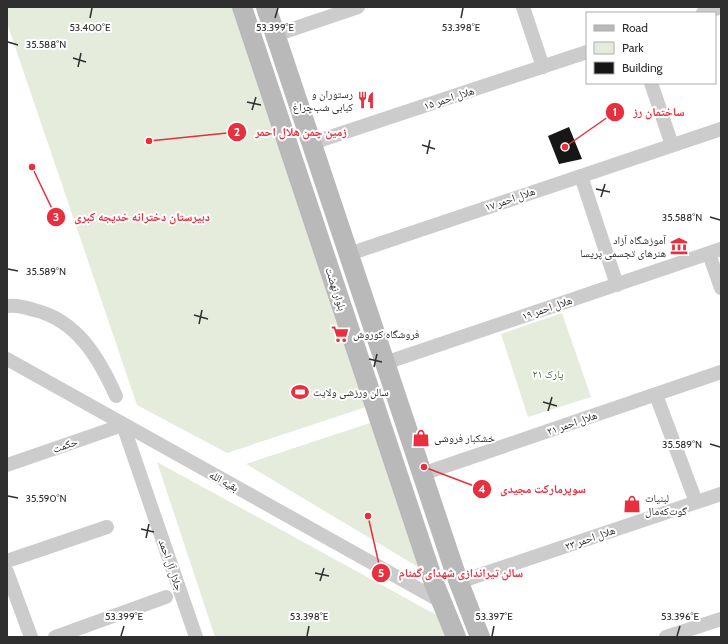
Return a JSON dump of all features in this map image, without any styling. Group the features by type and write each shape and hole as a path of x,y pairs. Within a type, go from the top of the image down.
{"main road":[{"name":"بلوار نهضت","path":"242,7 442,602 456,637"},
{"name":"بلوار نهضت","path":"266,7 422,474 459,582 480,637"},
{"path":"270,90 292,84"}],"street":[{"path":"275,35 358,7"},
{"path":"523,7 543,66"},
{"path":"707,12 721,7"},
{"name":"هلال احمر ۱۵","path":"312,144 586,52"},
{"path":"651,84 672,145"},
{"name":"هلال احمر ۱۷","path":"348,254 721,129"},
{"path":"581,176 617,285"},
{"path":"715,252 721,288"},
{"name":"هلال احمر ۱۹","path":"385,363 715,252"},
{"path":"7,306 15,305 44,312 73,329 90,348 105,370 116,396"},
{"name":"بقیه الله","path":"7,359 442,602"},
{"name":"هلال احمر ۲۱","path":"422,474 721,372"},
{"path":"656,394 696,502"},
{"name":"حکمت","path":"7,465 123,425"},
{"name":"جلال آل احمد","path":"123,425 196,637"},
{"name":"هلال احمر ۲۳","path":"459,582 721,494"},
{"path":"7,561 107,527"},
{"path":"7,572 31,637"},
{"path":"55,637 166,597"},
{"path":"666,637 721,618"}],"green space":[{"path":"7,7 242,7 375,404 227,453 137,405 7,23"},
{"name":"پارک ۲۱","path":"562,313 591,397 528,417 501,334"},
{"path":"379,420 418,567 246,464"},
{"path":"157,462 442,618 448,637 215,637"}],"building":[{"path":"569,127 582,159 559,164 548,136"}],"place":[{"name":"رستوران و کبابی شب‌چراغ","path":"366,100"},
{"name":"زمین چمن هلال احمر","path":"149,141"},
{"name":"ساختمان رز","path":"565,147"},
{"name":"دبیرستان دخترانه خدیجه کبری","path":"32,167"},
{"name":"آموزشگاه آزاد هنرهای تجسمی پریسا","path":"679,246"},
{"name":"فروشگاه کوروش","path":"340,334"},
{"name":"سالن ورزشی ولایت","path":"300,392"},
{"name":"خشکبار فروشی","path":"421,438"},
{"name":"سوپرمارکت مجیدی","path":"424,467"},
{"name":"لبنیات گوت‌که‌مال","path":"632,504"},
{"name":"سالن تیراندازی شهدای گمنام","path":"368,516"}]}
